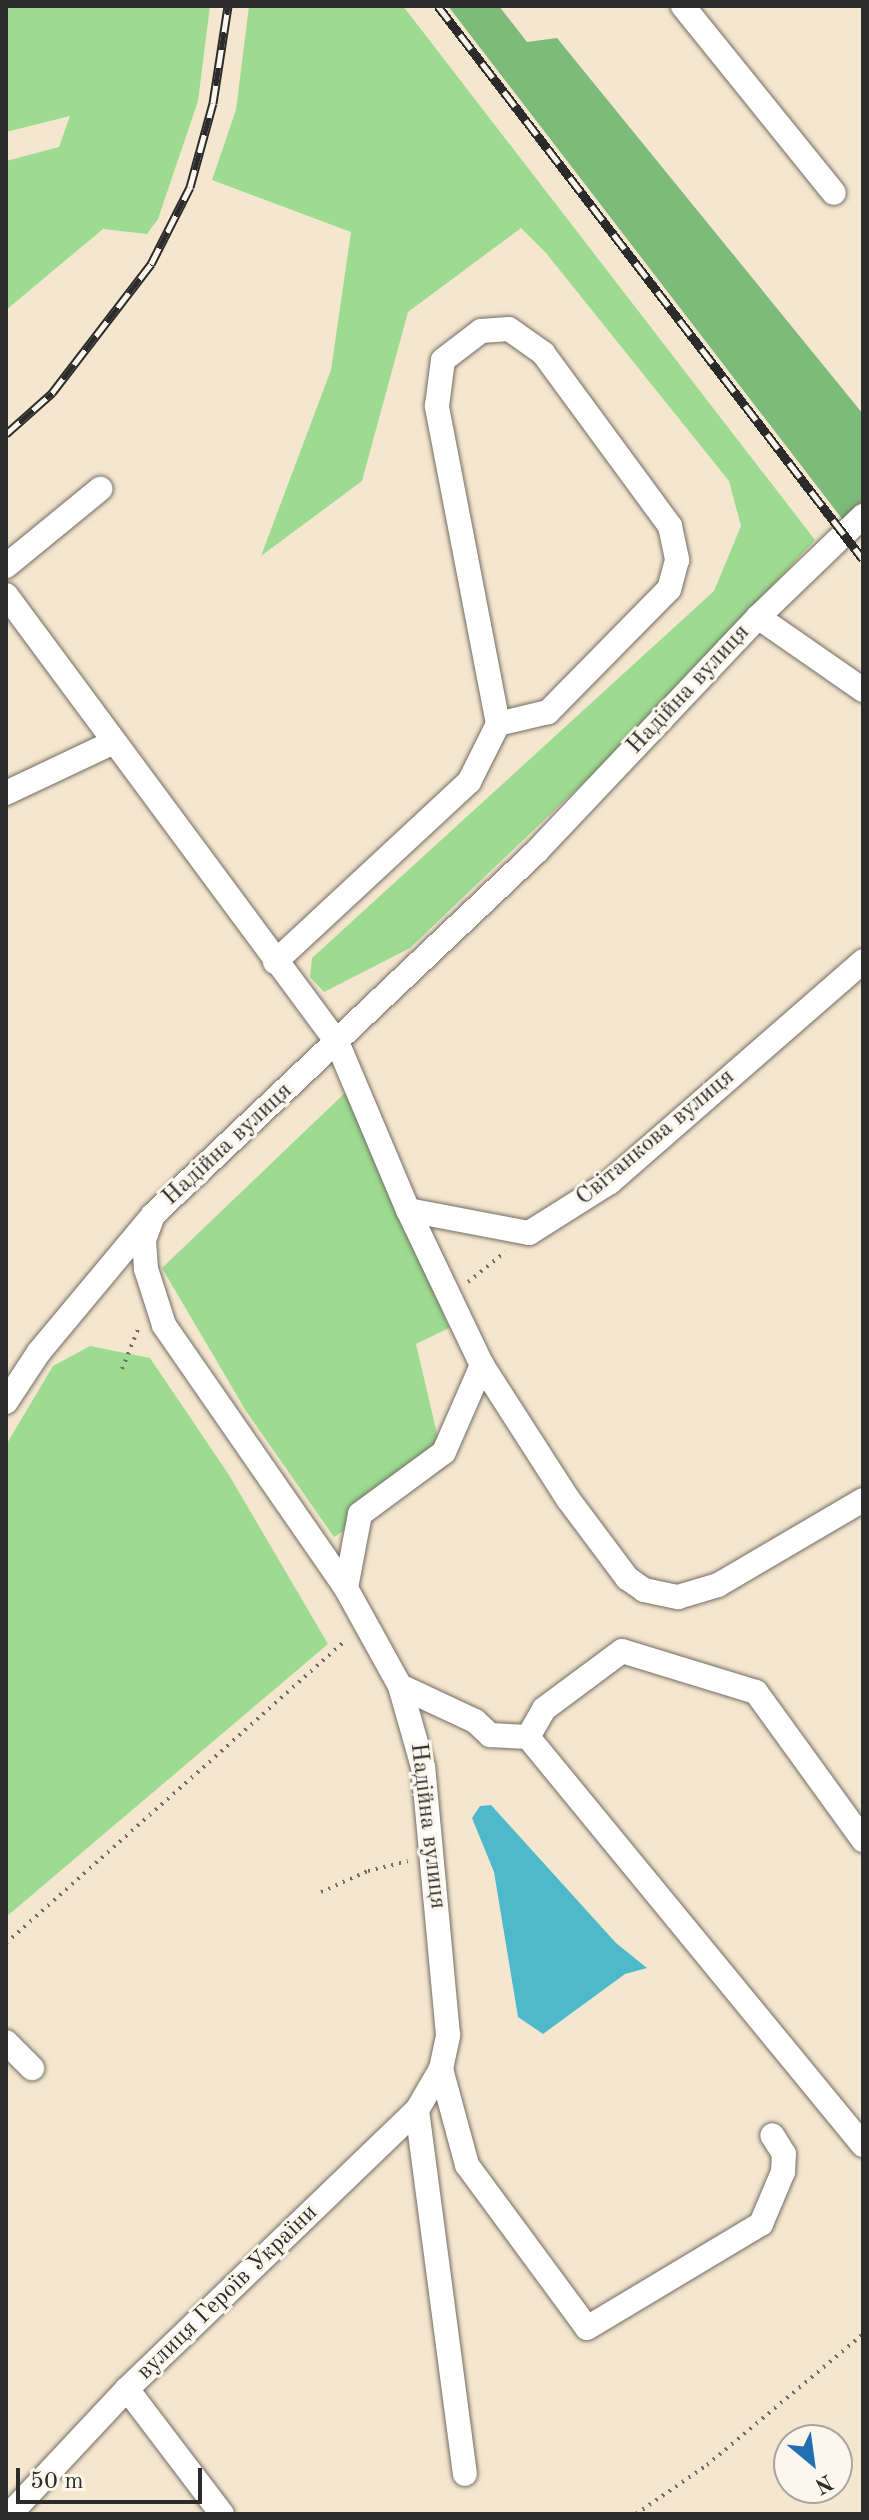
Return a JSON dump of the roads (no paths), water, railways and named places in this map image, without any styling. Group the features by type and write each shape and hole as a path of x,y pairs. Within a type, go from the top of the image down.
{"street":[{"path":"683,6 834,193"},
{"path":"275,962 469,782 498,724 437,406 443,360 481,331 509,329 543,353 670,526 677,560 669,589 548,712 498,724"},
{"path":"6,566 100,489"},
{"name":"Надійна вулиця","path":"441,2069 448,2035 434,1855 423,1767 400,1686 346,1588 164,1325 157,1307 144,1240 153,1215 536,852 758,617 863,516"},
{"path":"6,595 337,1042 408,1210 482,1365 607,1553 627,1578 660,1597 696,1594 718,1585 863,1501"},
{"path":"758,617 863,690"},
{"path":"6,793 114,742"},
{"name":"Світанкова вулиця","path":"408,1210 529,1233 610,1182 863,961"},
{"path":"6,1402 39,1352 153,1215"},
{"path":"346,1588 360,1514 444,1452 482,1365"},
{"path":"528,1737 544,1709 622,1651 756,1692 863,1840"},
{"path":"400,1686 475,1721 490,1735 528,1737 863,2145"},
{"path":"6,2042 32,2068"},
{"path":"441,2069 467,2165 587,2328 761,2224 783,2172 784,2154 772,2135"},
{"name":"вулиця Героїв України","path":"10,2514 127,2389 417,2110 441,2069"},
{"path":"417,2110 465,2474"},
{"path":"127,2389 222,2514"}],"water":[{"path":"491,1805 616,1943 647,1968 625,1974 543,2034 518,2017 494,1872 472,1818 480,1806"}],"railway":[{"path":"6,434 52,393 151,264 190,187 213,103 228,6"},
{"path":"438,6 863,559"}]}
